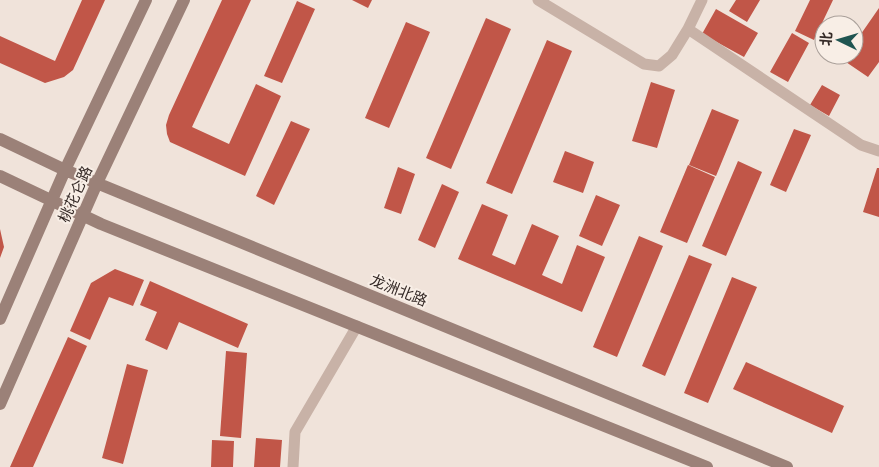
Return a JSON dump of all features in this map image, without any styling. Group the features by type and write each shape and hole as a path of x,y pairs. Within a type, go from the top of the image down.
{"main road":[{"name":"桃花仑路","path":"0,319 65,170 146,0"},
{"name":"桃花仑路","path":"0,404 97,183 184,0"},
{"name":"龙洲北路","path":"0,139 65,170 787,467"},
{"path":"0,176 83,215 707,467"}],"street":[{"path":"538,0 644,64 659,66 672,54 688,30 702,0"},
{"path":"688,30 861,145 879,151"},
{"path":"293,467 295,432 357,326"}],"building":[{"path":"82,0 105,0 73,70 64,77 45,83 0,63 0,36 55,61"},
{"path":"222,0 251,0 192,127 229,144 256,84 281,96 245,176 170,142 167,134 166,125 169,115"},
{"path":"352,0 372,0 368,8"},
{"path":"736,0 760,0 747,22 729,11"},
{"path":"810,0 833,0 826,15 814,15 814,40 795,31"},
{"path":"297,1 315,9 282,83 264,76"},
{"path":"879,8 879,62 868,77 850,65 864,65 864,30"},
{"path":"716,9 758,33 744,57 702,34"},
{"path":"486,18 511,29 451,169 426,158"},
{"path":"406,22 430,32 389,128 365,118"},
{"path":"792,33 809,43 788,82 770,72"},
{"path":"547,40 572,51 512,194 486,183"},
{"path":"651,82 675,90 657,148 632,141"},
{"path":"822,85 840,95 829,116 810,105"},
{"path":"712,109 739,120 716,176 689,165"},
{"path":"291,121 310,129 274,205 256,196"},
{"path":"794,129 811,135 786,192 770,185"},
{"path":"565,151 594,162 583,193 553,182"},
{"path":"738,161 762,172 726,256 702,246"},
{"path":"688,165 715,177 687,243 660,232"},
{"path":"398,167 415,174 401,214 384,208"},
{"path":"877,168 879,168 879,217 863,212"},
{"path":"442,184 459,192 435,248 418,240"},
{"path":"596,195 620,205 602,246 579,236"},
{"path":"482,204 508,215 492,255 515,265 532,224 559,236 542,275 562,284 577,245 605,257 582,312 458,259"},
{"path":"0,229 4,247 0,258"},
{"path":"639,236 663,246 617,357 593,347"},
{"path":"689,255 712,264 665,376 642,366"},
{"path":"115,269 144,280 133,306 109,297 90,340 70,331 91,283"},
{"path":"732,277 757,287 708,403 684,393"},
{"path":"150,281 248,324 238,348 179,322 167,350 145,340 157,312 140,305"},
{"path":"68,337 87,346 33,467 10,467"},
{"path":"226,351 247,353 241,438 220,436"},
{"path":"746,362 844,406 832,433 733,389"},
{"path":"127,364 148,370 123,464 102,458"},
{"path":"256,438 282,440 280,467 254,467"},
{"path":"212,440 234,441 233,467 211,467"}]}
